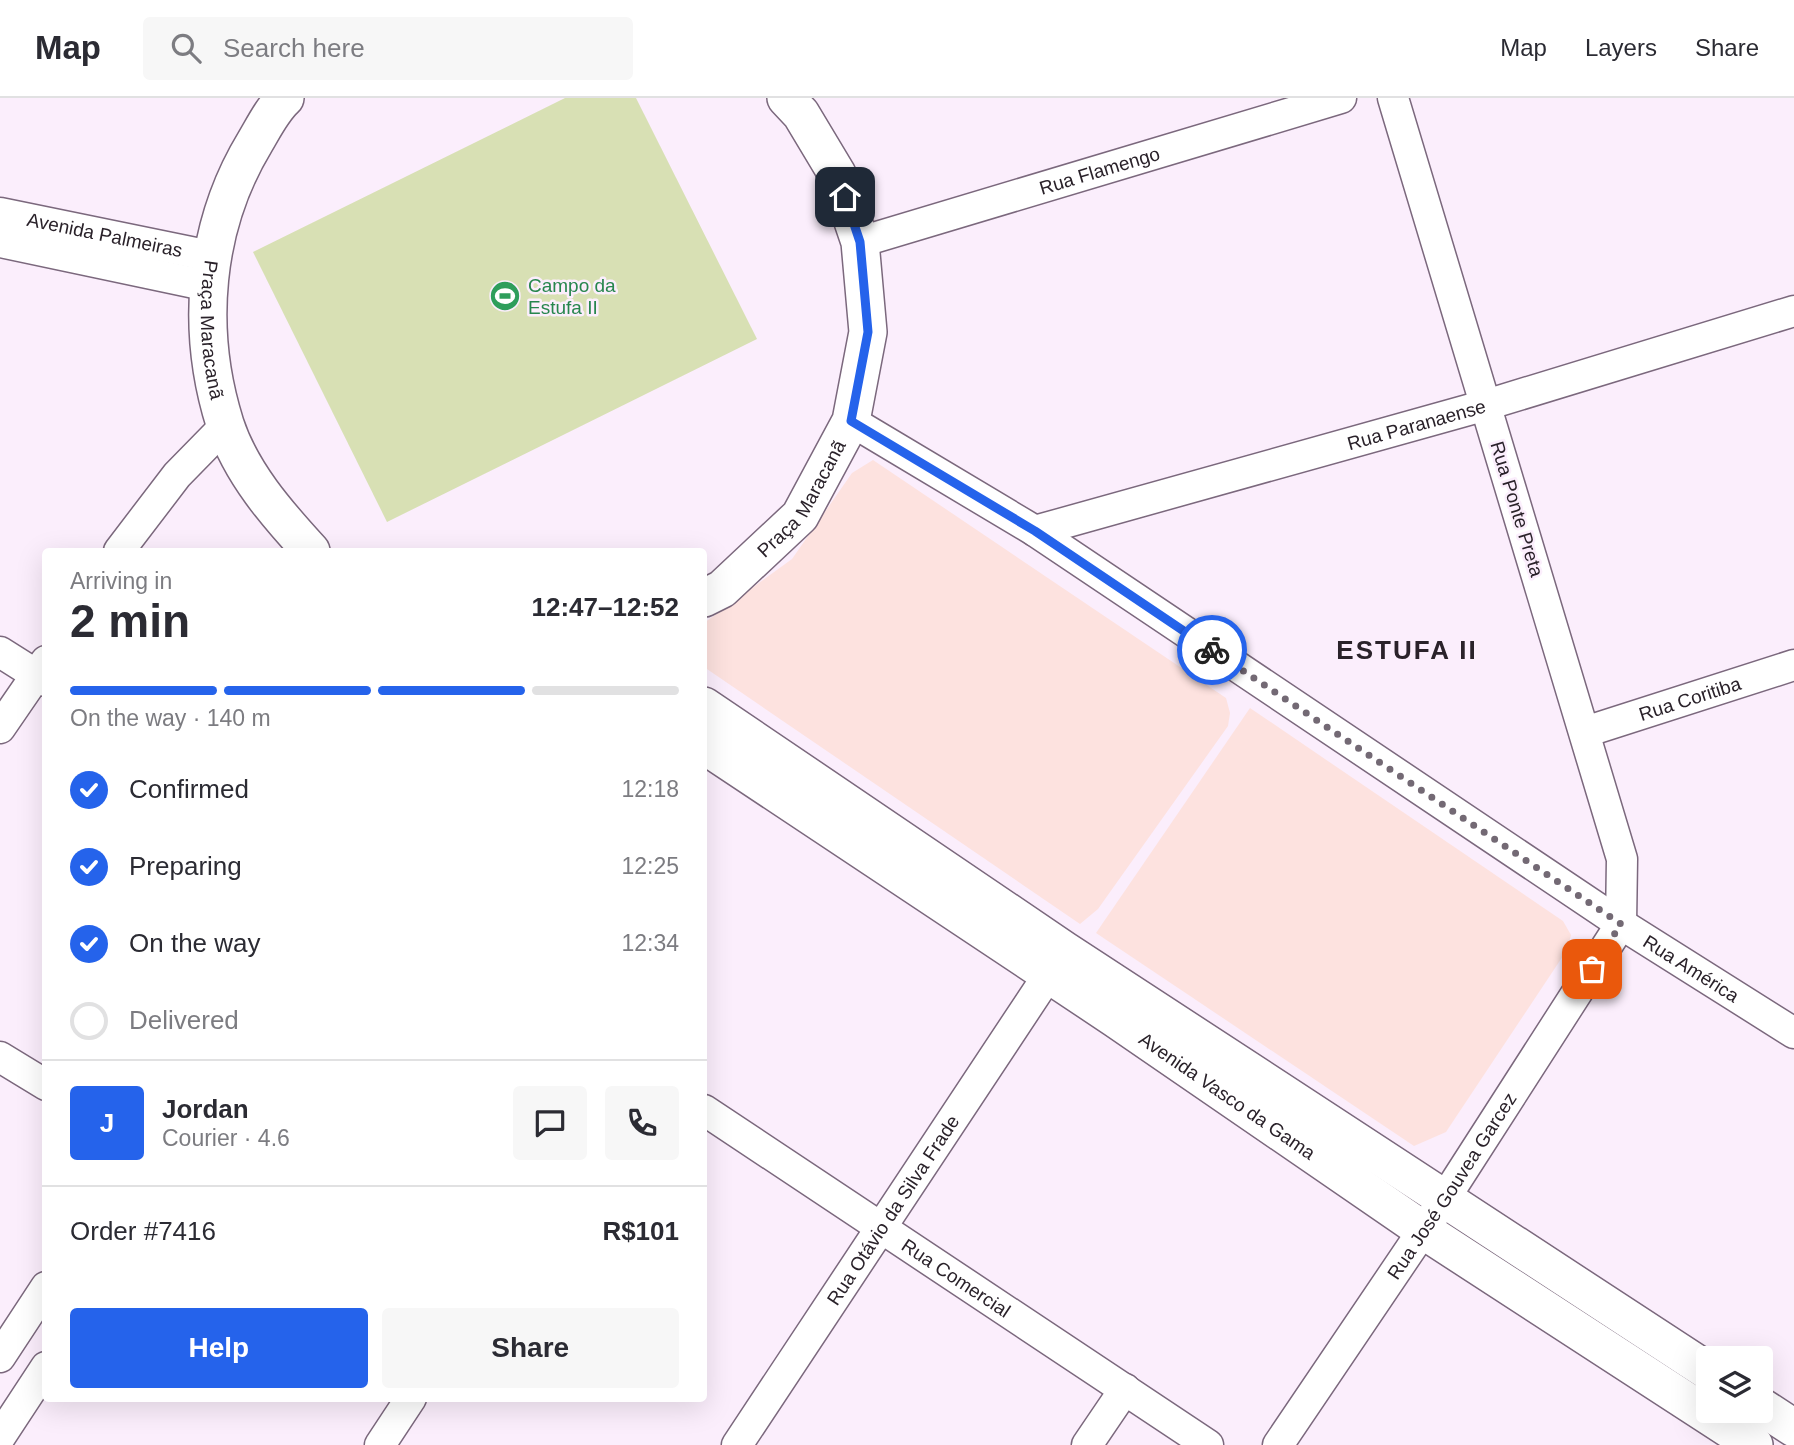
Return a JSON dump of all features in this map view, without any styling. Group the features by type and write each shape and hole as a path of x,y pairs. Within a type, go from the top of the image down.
{"street":[{"name":"Praça Maracanã","path":"285,98 234,177 210,271 207,341 226,425 265,501 307,548"},
{"name":"Praça Maracanã","path":"707,596 722,589 800,516 851,421 868,332 860,242 837,174 801,114 786,98"},
{"name":"Rua Flamengo","path":"860,242 1341,98"},
{"name":"Rua Ponte Preta","path":"1393,98 1622,859 1621,924"},
{"name":"Avenida Palmeiras","path":"0,212 210,271"},
{"name":"Avenida Palmeiras","path":"0,242 210,271"},
{"name":"Rua Paranaense","path":"1035,531 1486,405 1794,311"},
{"name":"Rua América","path":"851,421 1035,531 1621,924 1787,1022"},
{"path":"121,548 177,475 226,425"},
{"path":"0,652 42,673 0,728"},
{"name":"Rua Coritiba","path":"1585,732 1794,664"},
{"name":"Avenida Vasco da Gama","path":"707,708 1124,1006 1423,1230 1754,1445"},
{"name":"Avenida Vasco da Gama","path":"707,747 1049,974 1124,1006 1445,1198 1696,1363"},
{"name":"Rua José Gouvea Garcez","path":"1278,1445 1445,1198 1621,924"},
{"name":"Rua Otávio da Silva Frade","path":"737,1445 1049,974"},
{"path":"0,1057 42,1083"},
{"name":"Rua Comercial","path":"707,1112 1208,1445"},
{"path":"0,1357 42,1293"},
{"path":"0,1437 42,1373"},
{"path":"1087,1445 1125,1389"},
{"path":"380,1445 408,1402"},
{"path":"1773,1414 1794,1428"}],"shaded area":[{"path":"873,460 1226,698 1230,713 1228,726 1098,909 1080,924 707,669 707,621 792,559 852,473"},
{"path":"1250,708 1563,921 1571,935 1567,950 1446,1132 1414,1146 1096,933"}],"green space":[{"name":"Campo da Estufa II","path":"565,98 636,98 757,339 387,522 253,252"}],"way so far":[{"path":"1212,650 1621,924 1592,969"}],"place":[{"name":"Campo da Estufa II","path":"505,296"}],"district":[{"name":"ESTUFA II","path":"1407,650"}],"route":[{"path":"845,197 860,242 868,332 851,421 1035,531 1212,650"}]}
